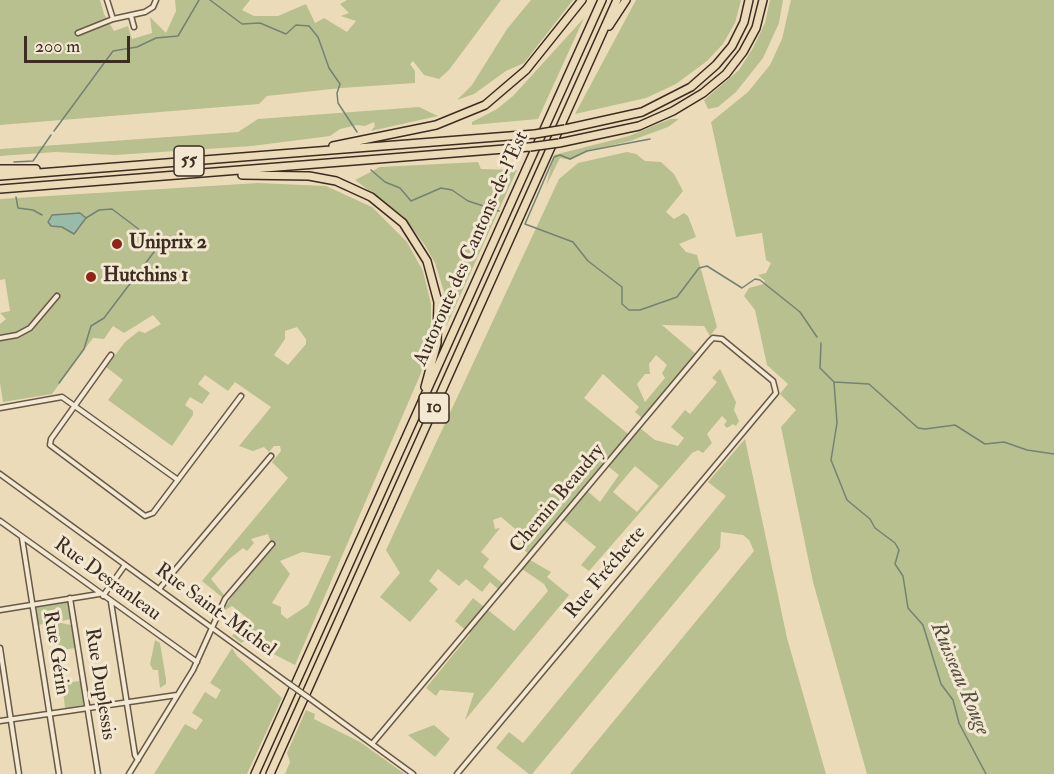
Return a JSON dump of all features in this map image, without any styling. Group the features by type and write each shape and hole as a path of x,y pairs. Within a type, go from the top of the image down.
{"highway":[{"path":"289,154 420,129 448,122 476,109 522,75 582,0"},
{"name":"Autoroute des Cantons-de-l'Est","path":"255,774 602,0"},
{"name":"Autoroute des Cantons-de-l'Est","path":"270,774 617,0"},
{"path":"598,43 626,0"},
{"path":"289,154 535,134 646,110 690,87 716,65 730,49 744,22 749,0"},
{"path":"203,174 530,147 639,126 697,97 722,78 741,56 756,28 763,0"},
{"name":"55","path":"0,176 289,154"},
{"path":"0,169 90,169"},
{"path":"203,174 298,176 327,179 364,193 403,223 429,265 439,311 436,348 418,410"},
{"name":"55","path":"0,190 203,174"}],"street":[{"path":"107,0 112,19"},
{"path":"78,33 112,19 148,11 155,2"},
{"path":"131,16 134,27"},
{"path":"0,338 17,335 30,328 57,296"},
{"name":"Chemin Beaudry","path":"372,744 711,340 719,338 724,341 773,381 776,390"},
{"path":"111,355 50,444 148,516 153,513 241,396"},
{"name":"Rue Fréchette","path":"457,774 776,390"},
{"path":"0,408 56,397 75,405 178,480"},
{"path":"159,589 271,456"},
{"name":"Rue Saint-Michel","path":"0,474 413,774"},
{"name":"Rue Desranleau","path":"0,521 197,662"},
{"name":"Rue Gérin","path":"22,537 58,774"},
{"path":"129,774 197,662 229,594 272,544"},
{"path":"0,610 101,595 125,565"},
{"name":"Rue Duplessis","path":"70,598 98,774"},
{"path":"111,602 126,702 138,760"},
{"path":"0,648 19,774"},
{"path":"0,722 178,695"}],"shaded area":[{"path":"0,0 100,0 104,14 114,31 128,26 132,39 152,33 150,17 166,33 176,11 175,0 250,0 242,10 254,16 278,16 306,4 315,23 324,18 347,32 356,21 341,16 349,13 340,4 347,0 501,0 449,70 439,79 424,75 413,61 410,64 415,71 415,83 267,96 259,104 0,125"},
{"path":"531,0 573,0 524,63 506,71 474,94 457,100 472,85 507,29"},
{"path":"636,0 741,0 735,23 723,44 707,61 676,84 646,98 575,114"},
{"path":"770,0 783,0 779,23 763,58 736,92 718,107 708,109 704,100 739,70 753,48 765,23"},
{"path":"791,0 1054,0 1054,774 867,774 813,582 781,427 796,410 780,394 788,384 767,365 755,310 744,296 749,288 764,284 765,281 758,275 766,273 771,263 766,260 762,233 736,237 711,122 748,92 770,65 782,39"},
{"path":"584,18 538,119 472,125 472,122 497,109 513,96"},
{"path":"419,107 438,116 371,131 375,126 374,122 365,126 357,125 340,129 330,136 252,146 115,155 56,152 0,156 0,149 238,132 258,119"},
{"path":"670,119 679,119 668,127 630,141 587,151 571,160 560,158 546,186 554,155 629,136"},
{"path":"627,152 636,154 645,161 661,162 674,174 683,191 666,212 674,219 684,213 688,216 696,237 679,244 686,252 697,255 717,327 710,336 704,326 662,325 696,354 642,418 635,412 639,407 603,374 584,398 632,437 640,428 655,440 678,446 684,438 671,427 685,410 690,414 717,382 712,378 720,369 736,402 734,410 739,421 736,426 733,424 727,428 724,425 727,421 722,416 707,434 712,443 703,453 698,450 692,453 589,571 581,565 596,547 560,517 529,554 518,545 525,537 501,517 493,520 495,529 500,528 481,552 489,559 483,567 503,584 498,589 490,582 482,592 466,579 459,586 438,569 429,581 438,589 410,622 380,597 400,573 386,550 559,179 578,163","holes":["656,355 667,365 662,373 665,378 645,402 637,384 645,374 650,374 649,364","604,463 619,475 600,502 584,488","635,466 659,486 637,512 613,492"]},
{"path":"478,162 481,169 517,170 446,327 449,308 435,263 424,244 403,216 355,180 380,167"},
{"path":"258,183 326,186 372,207 407,242 423,271 431,304 431,337 421,373 295,665 246,640 241,643 232,636 246,617 232,606 222,612 232,596 273,548 268,534 251,539 254,543 247,551 243,548 228,560 211,579 225,596 223,598 202,581 288,478 272,462 281,451 280,446 274,446 269,452 264,447 253,451 239,446 271,407 235,382 228,391 205,375 198,384 210,393 202,404 190,397 185,405 193,411 193,415 172,446 108,400 123,380 106,367 125,342 139,331 145,333 161,324 153,315 124,333 113,326 104,339 93,338 52,394 3,402 0,383 0,324 6,319 0,313 10,311 5,279 0,280 0,199","holes":["297,327 306,339 306,344 288,365 274,355 285,339 285,331","302,552 331,556 308,605 287,619 281,614 281,607 272,603 290,574 280,561"]},
{"path":"80,213 86,218 74,234 62,227 51,226 48,222 52,215"},
{"path":"745,439 787,638 826,774 570,774 754,551 749,540 743,535 721,532 720,548 532,774 529,774 496,748 509,732 523,743 726,496 708,482"},
{"path":"530,560 551,572 547,577 569,595 465,720 474,693 440,690 436,696 426,688 470,634 455,621 473,598 514,631 548,591 544,584 522,569"},
{"path":"69,602 72,619 56,622 71,625 75,648 57,651 53,628 45,629 44,624 38,625 35,607"},
{"path":"155,640 160,643 166,679 166,684 160,688 158,670 153,670 150,664"},
{"path":"232,648 237,656 282,698 247,774 154,774 185,724 196,730 203,720 192,713 205,692 216,699 221,690 210,683"},
{"path":"80,681 84,705 65,708 62,683"},
{"path":"306,710 315,714 314,719 360,742 405,774 285,774 290,762 287,753"},
{"path":"434,725 450,739 435,757 408,735"}],"waterway":[{"path":"54,131 113,51 137,47 156,38 178,36 199,0"},
{"name":"Ruisseau Rouge","path":"210,0 242,24 260,23 286,34 296,25 309,26 318,37 329,68 340,84 337,93 338,103 357,132"},
{"path":"14,162 33,161 51,135"},
{"name":"Ruisseau Rouge","path":"650,139 587,151 570,159 560,155 554,157 525,224 573,242 588,261 622,287 622,304 629,310 640,310 677,297 699,268 707,266 742,288 755,279 760,280 800,312 817,337"},
{"name":"Ruisseau Rouge","path":"371,170 385,182 400,188 411,201 441,188 452,190 468,201 499,211"},
{"path":"16,197 18,208 33,210 42,215"},
{"path":"59,383 84,349 91,326 104,318 154,252 153,240 112,209 99,210 86,218"},
{"name":"Ruisseau Rouge","path":"821,343 820,368 834,382 837,423 831,460 847,500 870,519 875,528 895,543 899,550 895,564 903,576 908,608 923,625 941,684 953,700 959,723 986,774"},
{"path":"834,382 869,384 918,428 955,425 985,444 1004,442 1027,450 1054,454"}],"place":[{"name":"Uniprix 2","path":"117,244"},
{"name":"Hutchins 1","path":"91,277"}]}
